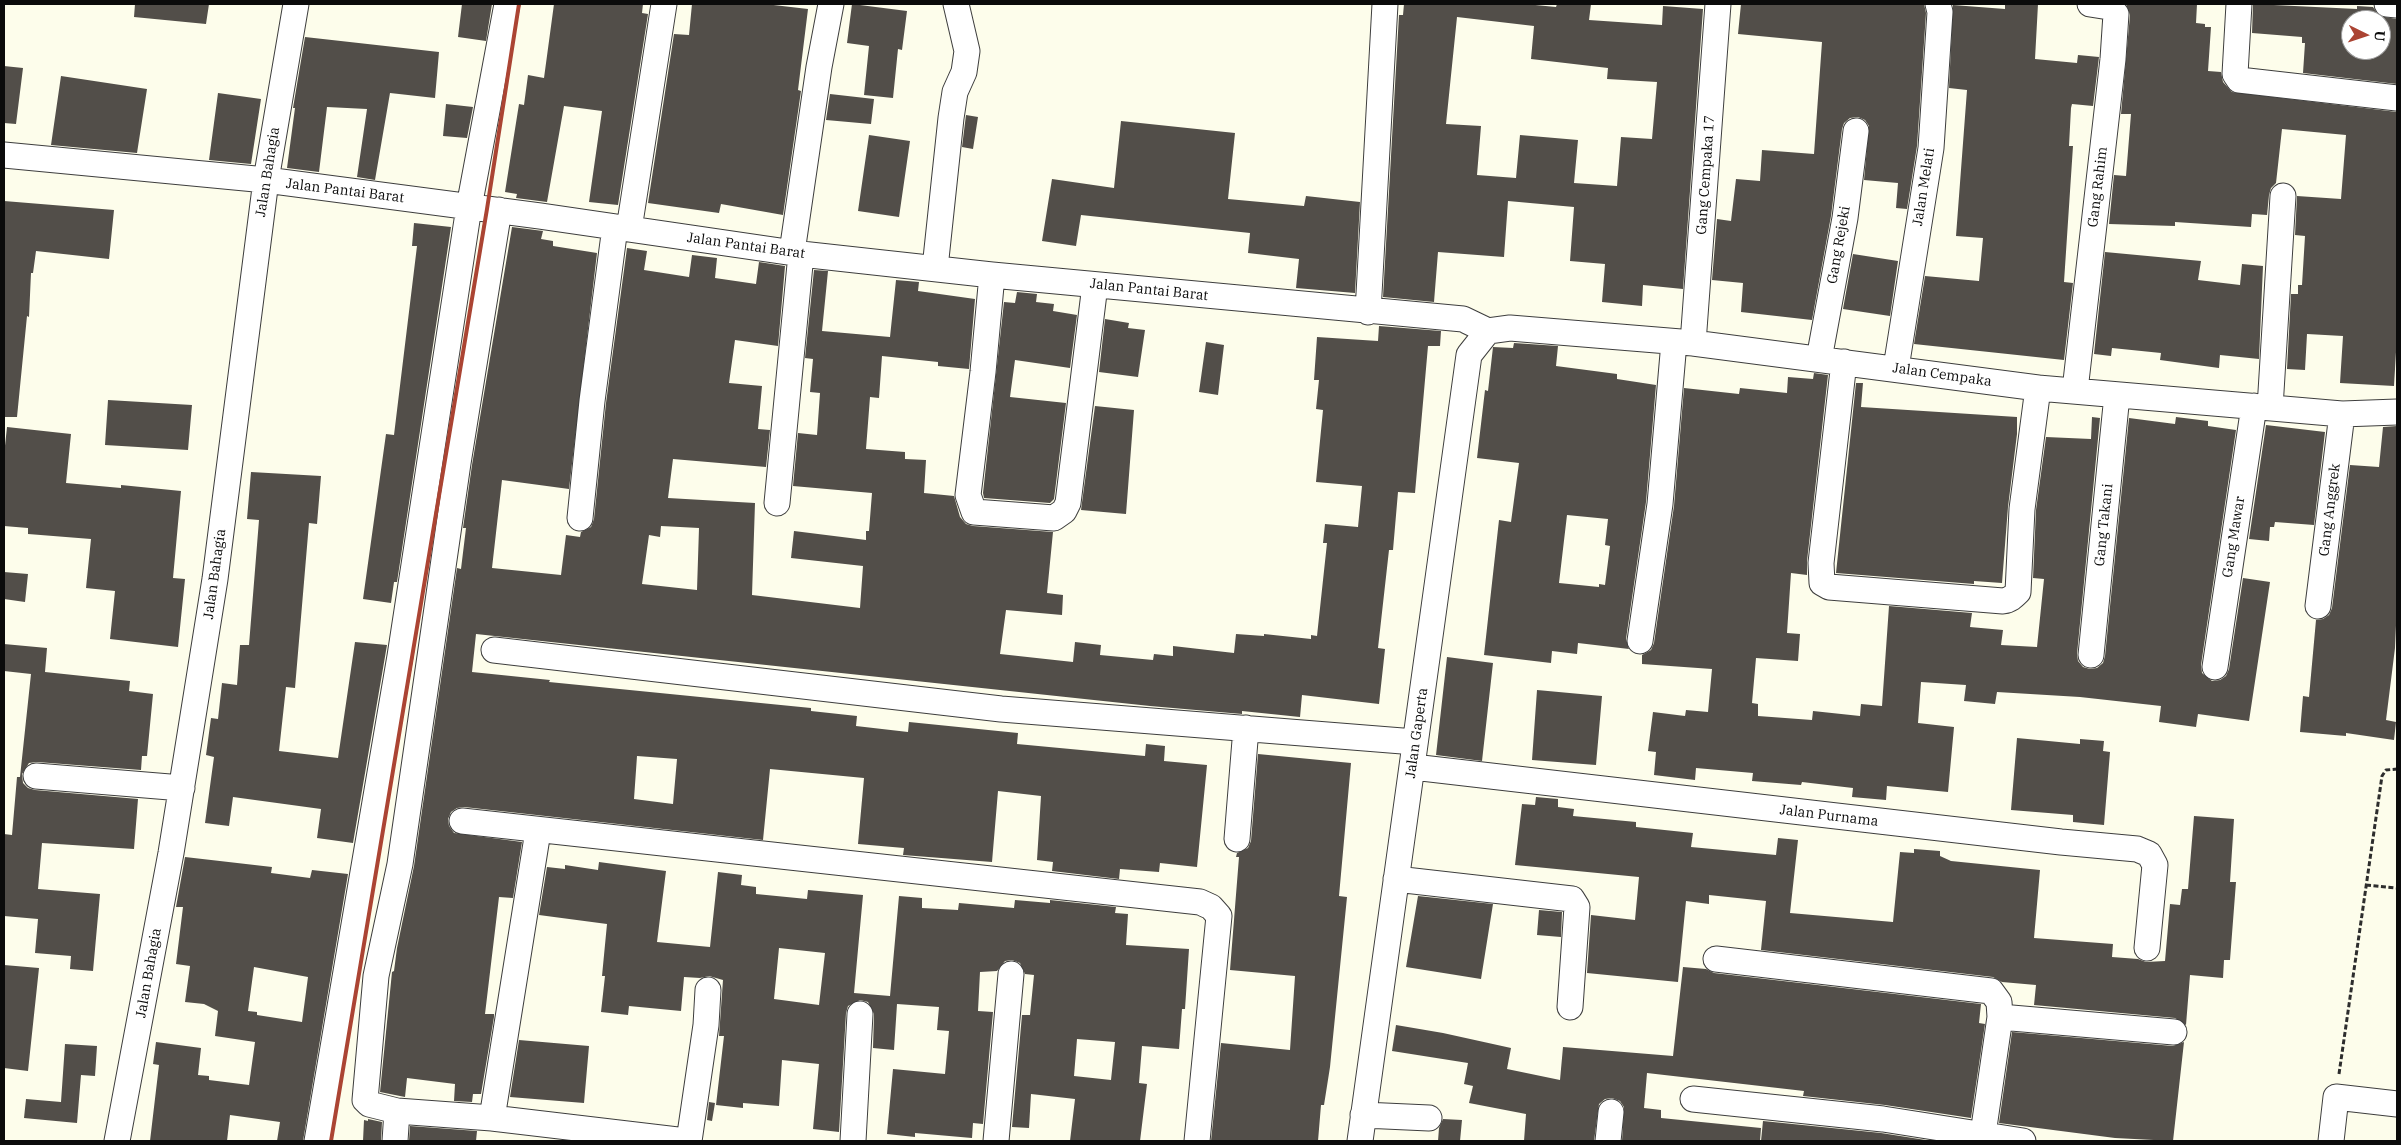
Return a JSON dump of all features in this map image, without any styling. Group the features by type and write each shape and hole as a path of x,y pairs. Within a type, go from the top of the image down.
{"street":[{"name":"Jalan Bahagia","path":"118,1141 182,788 215,580 266,180 296,4"},
{"path":"317,1141 400,656 469,207 507,4"},
{"path":"580,518 592,401 664,4"},
{"path":"777,503 797,253 819,67 831,4"},
{"path":"935,268 952,111 955,92 964,72 967,51 956,4"},
{"path":"1368,312 1385,4"},
{"name":"Jalan Melati","path":"1896,368 1931,148 1940,12 1938,4"},
{"name":"Gang Rahim","path":"2075,390 2112,68 2116,14 2109,8 2090,4"},
{"path":"2239,4 2236,74 2239,80 2346,94 2397,98"},
{"path":"2387,4 2397,5"},
{"name":"Gang Cempaka 17","path":"1640,641 1684,342 1712,5"},
{"name":"Gang Rejeki","path":"1819,359 1845,218 1856,132"},
{"name":"Jalan Pantai Barat","path":"4,155 266,180 499,210 797,253 992,275 1368,312 1463,319 1488,331"},
{"name":"Gang Mawar","path":"2215,667 2262,407 2283,196"},
{"path":"499,210 458,463 400,864 376,976 366,1100 370,1104 398,1111 492,1118 539,1133 687,1141 706,1025 708,990"},
{"path":"992,275 984,372 968,495 974,512 1054,518 1064,511 1068,503 1095,285"},
{"name":"Jalan Cempaka","path":"1488,331 1510,328 1684,342 1896,368 2038,388 2342,414 2397,412"},
{"name":"Jalan Gaperta","path":"1360,1141 1469,355 1488,331"},
{"path":"1844,362 1821,562 1822,583 1829,587 2003,601 2014,597 2018,592 2022,509 2038,388"},
{"name":"Gang Takani","path":"2091,655 2117,394"},
{"name":"Gang Anggrek","path":"2318,606 2342,414"},
{"path":"494,650 1001,709 1415,742"},
{"path":"1237,839 1246,728"},
{"name":"Jalan Purnama","path":"1413,767 2031,839 2137,849 2148,854 2155,865 2148,948"},
{"path":"36,776 182,788"},
{"path":"462,821 538,831 1200,902 1212,907 1219,916 1197,1141"},
{"path":"492,1118 538,831"},
{"path":"1396,879 1572,899 1577,907 1570,1007"},
{"path":"1716,958 1990,991 1999,1002 2000,1017 1982,1138"},
{"path":"996,1141 1011,974"},
{"path":"853,1141 860,1014"},
{"path":"2000,1017 2174,1032"},
{"path":"2330,1141 2336,1097 2397,1104"},
{"path":"1693,1099 1883,1119 1982,1138 2023,1141"},
{"path":"395,1141 398,1111"},
{"path":"1608,1141 1611,1112"},
{"path":"1363,1115 1429,1118"}],"path":[{"path":"2336,1097 2382,776 2386,770 2397,770"},
{"path":"2366,885 2397,888"}],"building":[{"path":"135,4 209,4 206,24 134,17"},
{"path":"462,4 492,4 486,41 458,37"},
{"path":"554,4 643,4 642,13 648,14 618,205 589,202 602,111 564,106 547,202 516,198 517,194 505,192 519,104 524,105 528,75 544,78"},
{"path":"692,4 765,4 808,9 798,90 801,91 783,215 721,204 719,213 648,203 674,34 689,35"},
{"path":"852,4 907,11 902,50 898,49 893,98 864,95 869,46 847,43"},
{"path":"1404,4 1525,4 1556,7 1557,4 1591,4 1589,20 1662,25 1663,6 1703,9 1683,289 1643,285 1642,306 1602,302 1605,264 1570,261 1574,207 1508,201 1504,257 1438,252 1434,302 1383,297 1399,15 1403,15","holes":["1457,17 1534,26 1531,59 1608,68 1607,79 1657,82 1652,139 1621,137 1617,186 1574,183 1578,140 1520,135 1516,178 1477,175 1481,126 1446,124"]},
{"path":"1741,4 1924,4 1926,13 1917,146 1907,209 1896,208 1898,183 1864,180 1869,126 1865,120 1858,117 1850,118 1844,123 1842,129 1831,216 1812,320 1741,312 1743,283 1712,280 1717,219 1731,221 1736,179 1760,181 1762,150 1814,154 1822,42 1738,34"},
{"path":"2005,4 2038,4 2035,59 2077,63 2078,55 2099,57 2093,106 2072,104 2071,108 2069,146 2073,146 2064,282 2073,283 2064,360 1914,344 1925,276 1979,281 1983,238 1956,236 1967,90 1949,88 1953,5 2005,9"},
{"path":"2126,4 2197,4 2196,23 2205,24 2205,27 2211,27 2208,71 2221,72 2223,82 2232,92 2397,112 2397,335 2394,386 2340,383 2343,336 2307,334 2305,370 2287,369 2291,294 2298,294 2298,285 2302,285 2305,236 2295,235 2297,196 2341,199 2346,135 2282,129 2276,183 2271,188 2269,195 2267,215 2252,214 2251,227 2175,222 2175,226 2109,224 2114,175 2126,176 2131,114 2121,114 2130,15"},
{"path":"2253,4 2357,9 2357,6 2373,7 2375,10 2341,10 2341,60 2391,60 2391,18 2397,19 2397,84 2303,73 2305,43 2302,43 2302,37 2252,33"},
{"path":"305,37 439,52 435,98 390,93 375,180 357,177 367,109 327,107 319,172 287,168 295,108 293,108"},
{"path":"4,66 23,68 16,124 4,123"},
{"path":"61,76 147,89 137,153 51,145"},
{"path":"218,93 261,99 251,164 209,160"},
{"path":"830,94 874,99 871,124 826,120"},
{"path":"446,104 473,107 467,138 443,136"},
{"path":"966,115 978,117 973,149 962,147"},
{"path":"1121,121 1235,133 1228,199 1304,206 1306,196 1360,202 1355,293 1296,288 1299,259 1248,253 1250,233 1081,215 1076,246 1042,241 1052,179 1114,188"},
{"path":"869,135 910,141 899,217 858,211"},
{"path":"4,201 114,210 109,259 36,251 33,273 31,273 29,317 27,316 17,417 4,417"},
{"path":"414,223 451,227 397,582 394,582 391,603 363,599 386,434 394,435 417,246 412,246"},
{"path":"512,227 543,231 541,239 553,241 553,246 597,253 569,489 502,480 492,568 561,575 566,535 580,537 581,532 591,527 594,519 606,403 627,248 647,251 644,270 689,277 692,255 717,258 715,278 756,284 759,262 785,266 778,346 735,340 729,383 762,386 758,429 770,430 766,467 673,459 668,498 755,503 752,595 860,608 863,566 791,558 794,531 866,540 866,531 869,531 872,493 793,486 798,433 817,435 820,393 810,392 813,359 805,358 814,270 828,271 822,331 890,337 896,280 919,282 918,291 975,299 969,369 938,366 938,362 882,356 879,398 870,397 866,449 905,452 905,459 926,460 924,493 954,496 960,517 966,524 1053,532 1047,593 1063,595 1062,615 1006,610 1000,654 1073,662 1075,642 1101,645 1100,655 1153,660 1154,654 1173,656 1173,646 1234,653 1236,634 1264,636 1264,634 1311,639 1311,635 1317,636 1327,543 1323,543 1325,524 1358,527 1362,486 1316,482 1323,410 1316,409 1319,380 1314,380 1317,337 1378,341 1379,326 1441,331 1440,346 1428,346 1415,493 1398,492 1393,550 1389,550 1378,648 1385,649 1379,704 1302,695 1300,717 1242,711 1242,714 1150,706 476,634 472,672 550,680 549,682 811,708 811,711 857,716 856,726 908,732 909,722 1018,733 1017,744 1145,756 1146,744 1165,746 1164,761 1207,765 1197,867 1160,863 1159,872 1120,869 1119,879 1052,871 1053,862 1037,860 1041,796 998,791 992,862 903,855 904,848 858,844 864,778 770,769 763,840 464,807 457,808 451,812 448,819 449,826 454,833 522,842 513,898 499,897 485,1014 494,1014 494,1017 481,1094 473,1094 472,1102 454,1101 455,1084 407,1078 405,1097 380,1092 392,972 394,971 414,866 457,568 461,569 466,528 463,528","holes":["661,526 699,528 697,590 642,584 649,535 660,537","637,756 677,759 673,804 634,799"]},
{"path":"2105,252 2201,261 2198,280 2240,285 2242,264 2263,266 2259,359 2220,355 2219,368 2160,360 2161,353 2112,348 2111,356 2094,354"},
{"path":"1853,254 1898,261 1890,316 1843,309"},
{"path":"1017,292 1037,294 1036,302 1054,304 1053,311 1077,315 1070,368 1015,360 1010,397 1066,403 1054,499 1050,503 984,498 983,493 1004,302 1015,303"},
{"path":"1105,319 1129,323 1128,328 1145,330 1138,377 1099,372"},
{"path":"1206,342 1224,345 1218,395 1199,392"},
{"path":"1514,343 1558,346 1556,366 1617,374 1617,379 1656,385 1646,502 1626,639 1629,649 1578,643 1577,654 1552,651 1551,663 1484,655 1499,520 1511,522 1519,463 1477,458 1485,390 1488,391 1493,347 1513,348","holes":["1567,515 1608,519 1605,545 1610,546 1605,585 1599,584 1599,587 1559,583"]},
{"path":"1814,373 1828,375 1807,575 1791,573 1787,633 1800,634 1798,661 1756,658 1752,703 1758,704 1758,716 1812,720 1813,711 1860,716 1861,704 1882,706 1889,606 1972,613 1970,627 2003,630 2001,645 2037,647 2044,579 2033,578 2036,510 2046,437 2091,439 2092,417 2100,418 2077,654 2078,661 2083,667 2097,668 2103,663 2105,656 2129,418 2175,424 2176,417 2208,421 2208,426 2236,430 2201,665 2202,673 2212,681 2220,680 2226,676 2229,669 2243,578 2270,582 2249,721 2198,714 2196,727 2159,722 2161,706 2080,697 1997,692 1995,704 1964,701 1966,685 1921,682 1918,723 1954,727 1948,792 1887,786 1886,800 1852,797 1853,788 1802,782 1801,785 1752,781 1753,773 1696,768 1695,780 1654,775 1656,752 1648,751 1653,712 1685,716 1686,710 1708,712 1712,669 1642,664 1642,655 1651,650 1654,643 1674,506 1684,388 1739,394 1740,388 1787,393 1788,377 1813,379"},
{"path":"1856,383 1863,383 1861,407 2017,417 2017,434 2008,507 2002,583 1974,581 1974,584 1836,573"},
{"path":"108,400 192,405 188,450 105,445"},
{"path":"1095,406 1134,410 1126,514 1081,510"},
{"path":"2266,425 2325,432 2314,525 2275,522 2274,527 2270,527 2269,541 2249,539"},
{"path":"2397,426 2397,603 2395,648 2386,720 2396,722 2394,740 2346,733 2346,736 2300,732 2303,696 2309,697 2316,620 2323,619 2329,615 2332,608 2350,465 2379,467 2383,427"},
{"path":"7,427 71,434 66,483 121,488 121,485 181,491 173,578 185,579 178,647 110,639 115,591 86,588 91,539 28,534 28,528 4,526 4,455"},
{"path":"251,472 321,476 317,524 309,523 295,688 286,687 279,751 338,758 355,642 387,645 353,843 317,838 321,809 233,797 229,826 205,823 214,757 206,755 211,718 218,719 222,683 237,685 240,645 249,645 259,520 247,519"},
{"path":"4,572 28,574 25,602 4,599"},
{"path":"4,644 47,648 45,672 130,681 129,691 153,694 147,756 142,756 141,770 37,762 29,763 22,774 23,783 28,788 35,790 138,799 134,849 42,843 38,889 100,894 93,971 70,969 71,956 35,953 38,919 4,916 4,834 12,835 17,777 20,777 31,674 4,671"},
{"path":"1447,657 1493,663 1482,761 1436,755"},
{"path":"1537,690 1602,696 1596,765 1532,760"},
{"path":"2017,738 2080,744 2080,739 2104,741 2103,751 2110,752 2104,825 2073,822 2073,815 2011,810"},
{"path":"1258,754 1351,763 1339,896 1347,897 1330,1067 1324,1105 1321,1105 1318,1141 1211,1141 1221,1043 1290,1050 1295,976 1230,970 1239,857 1236,857 1237,853 1248,848 1251,841"},
{"path":"1536,797 1558,799 1558,807 1574,809 1573,816 1636,822 1636,827 1693,833 1691,847 1776,855 1778,838 1798,840 1790,913 1893,922 1900,852 1914,853 1914,849 1940,851 1940,856 1951,861 2040,870 2034,938 2113,944 2112,957 2138,959 2146,962 2165,961 2170,904 2180,905 2182,889 2188,889 2194,816 2234,819 2230,882 2236,882 2230,960 2224,960 2223,978 2190,975 2186,1025 2175,1018 2034,1005 2036,985 2002,982 1993,977 1761,950 1766,901 1709,895 1709,904 1686,901 1678,982 1587,973 1591,915 1635,920 1639,877 1515,865 1522,804 1535,805"},
{"path":"185,857 272,867 271,873 310,878 312,870 348,874 303,1141 277,1141 280,1122 230,1115 227,1141 150,1141 159,1065 153,1064 156,1042 201,1048 198,1075 209,1076 209,1080 249,1085 255,1042 215,1036 218,1011 204,1004 185,1002 190,966 176,964 183,907 176,907","holes":["254,967 308,977 302,1022 257,1015 257,1012 248,1011"]},
{"path":"599,862 666,871 657,942 710,947 718,872 742,875 741,885 756,887 756,894 807,899 808,890 863,895 854,993 890,996 899,896 922,898 922,908 958,910 959,903 1014,908 1015,900 1050,903 1050,900 1116,907 1115,913 1128,914 1126,945 1189,949 1185,1009 1182,1009 1179,1049 1142,1046 1139,1083 1147,1084 1140,1141 1070,1141 1075,1099 1031,1094 1029,1128 1012,1127 1022,1015 1030,1015 1034,975 1025,974 1020,963 1012,960 1005,961 997,971 980,972 978,1011 993,1012 983,1124 973,1123 972,1138 915,1133 915,1137 887,1134 893,1069 945,1074 949,1031 937,1030 939,1007 897,1004 894,1050 873,1048 874,1014 868,1002 860,1000 848,1006 839,1132 813,1129 819,1064 782,1060 779,1106 743,1103 743,1108 716,1105 724,1036 719,1036 723,980 709,976 700,978 684,977 681,1011 629,1006 628,1015 601,1012 605,976 602,976 607,924 539,915 547,867 565,869 565,865 598,870","holes":["779,948 825,953 819,1005 774,999","1077,1039 1115,1042 1111,1080 1074,1076"]},
{"path":"1418,896 1493,904 1481,979 1406,967"},
{"path":"1539,910 1562,912 1561,937 1537,935"},
{"path":"4,965 39,968 28,1071 4,1068"},
{"path":"1683,967 1706,969 1714,973 1981,1004 1979,1023 1985,1024 1971,1118 1885,1105 1803,1096 1804,1091 1647,1073 1644,1108 1661,1110 1661,1118 1761,1128 1760,1141 1622,1141 1624,1107 1620,1101 1612,1098 1605,1099 1599,1104 1594,1141 1524,1141 1526,1114 1469,1103 1473,1086 1464,1084 1468,1063 1392,1051 1396,1025 1511,1048 1507,1069 1560,1080 1563,1047 1673,1056"},
{"path":"2012,1032 2173,1046 2184,1042 2173,1141 2115,1138 1999,1123"},
{"path":"519,1040 589,1046 584,1103 510,1097"},
{"path":"65,1044 97,1046 95,1076 81,1075 77,1123 24,1118 26,1099 61,1102"},
{"path":"709,1102 715,1103 712,1121 707,1120"},
{"path":"368,1119 382,1122 381,1141 363,1141 364,1120 368,1121"},
{"path":"1443,1119 1462,1120 1460,1141 1438,1141 1439,1128"},
{"path":"1763,1121 1881,1133 1932,1141 1761,1141"},
{"path":"410,1126 477,1131 476,1141 409,1141"}],"railway":[{"path":"331,1141 487,209 519,4"}]}
